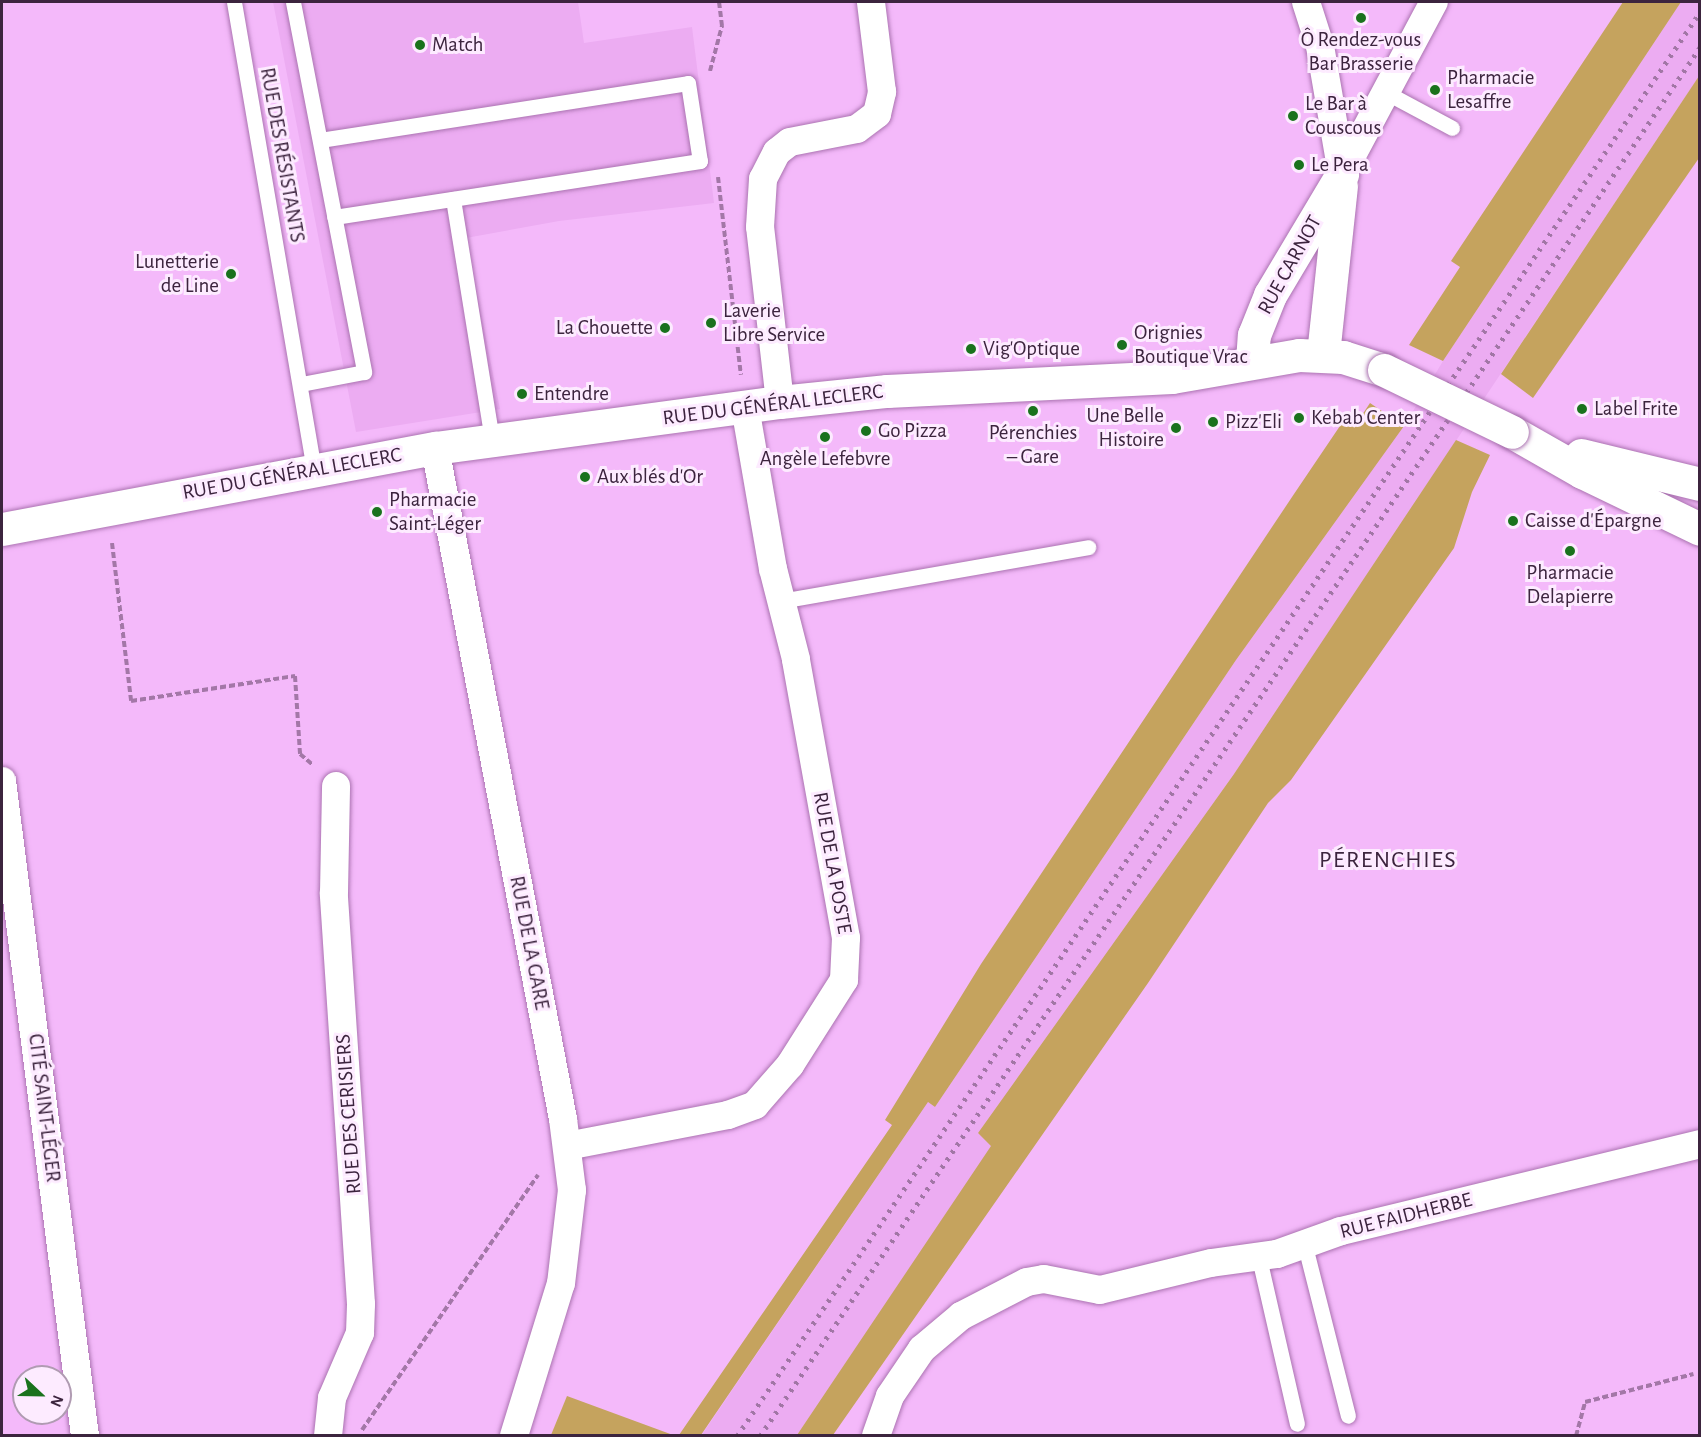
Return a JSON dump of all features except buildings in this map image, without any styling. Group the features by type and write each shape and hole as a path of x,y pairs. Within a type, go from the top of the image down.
{"main road":[{"name":"RUE CARNOT","path":"1323,354 1342,174"},
{"name":"RUE CARNOT","path":"1252,362 1254,335 1270,296 1342,174"},
{"name":"RUE DU GÉNÉRAL LECLERC","path":"2,529 107,507 492,439 780,402 887,391 1172,378 1252,362 1323,354 1384,370 1523,437"},
{"path":"1523,437 1700,484"},
{"path":"1523,437 1582,472 1700,529"}],"street":[{"path":"780,402 760,227 763,179 777,152 790,142 857,129 877,114 882,92 871,2"},
{"path":"1306,2 1320,46 1342,174"},
{"name":"RUE CARNOT","path":"1342,174 1434,2"},
{"name":"RUE DE LA POSTE","path":"567,1140 728,1115 755,1105 790,1065 843,980 846,938 796,659 780,601 745,407"},
{"name":"RUE DE LA GARE","path":"435,448 567,1140 572,1210 567,1259 514,1436"},
{"name":"CITÉ SAINT-LÉGER","path":"2,782 85,1436"},
{"name":"RUE DES CERISIERS","path":"327,1436 332,1398 360,1333 361,1304 334,893 336,786"},
{"name":"RUE FAIDHERBE","path":"876,1436 880,1417 906,1369 943,1328 961,1316 1035,1280 1089,1290 1113,1288 1211,1263 1259,1258 1305,1245 1341,1231 1700,1144"}],"lane":[{"name":"RUE DES RÉSISTANTS","path":"234,2 290,316 314,470"},
{"path":"293,2 364,372 301,384"},
{"path":"320,140 688,83 699,161 334,217"},
{"path":"1385,92 1452,128"},
{"path":"453,198 492,439"},
{"path":"780,601 1088,548"},
{"path":"1305,1245 1348,1416"},
{"path":"1259,1258 1297,1424"}],"path":[{"path":"708,78 722,26 719,2"},
{"path":"718,175 745,407"},
{"path":"107,507 131,701 295,676 300,754 336,786"},
{"path":"358,1436 567,1140"},
{"path":"1576,1436 1585,1402 1693,1374"}],"shaded area":[{"path":"273,2 578,2 584,43 692,27 714,203 559,221 466,238 500,409 356,432"},
{"path":"1623,2 1681,2 1443,361 1409,345 1460,267 1451,261"},
{"path":"1681,2 1699,2 1699,76 1234,774 978,1133 992,1146 797,1435 701,1436 928,1102 935,1107 1236,660 1404,426 1443,361"},
{"path":"1699,76 1699,158 1533,398 1501,374"},
{"path":"1370,403 1404,426 1236,660 935,1107 928,1102 701,1435 679,1435 892,1125 885,1120 981,964 1294,494 1346,417 1358,421"},
{"path":"1456,440 1490,455 1472,492 1454,548 1291,780 1268,803 1148,983 833,1435 797,1435 991,1146 978,1133 1234,774"},
{"path":"567,1396 673,1435 551,1435"}],"railway":[{"path":"737,1436 1700,12"},
{"path":"760,1436 1700,47"}],"place":[{"name":"Ô Rendez-vous Bar Brasserie","path":"1361,18"},
{"name":"Match","path":"420,45"},
{"name":"Pharmacie Lesaffre","path":"1435,90"},
{"name":"Le Bar à Couscous","path":"1293,116"},
{"name":"Le Pera","path":"1299,165"},
{"name":"Lunetterie de Line","path":"231,274"},
{"name":"Laverie Libre Service","path":"711,323"},
{"name":"La Chouette","path":"665,328"},
{"name":"Orignies Boutique Vrac","path":"1122,345"},
{"name":"Vig'Optique","path":"971,349"},
{"name":"Entendre","path":"522,394"},
{"name":"Label Frite","path":"1582,409"},
{"name":"Pérenchies – Gare","path":"1033,411"},
{"name":"Kebab Center","path":"1299,418"},
{"name":"Pizz'Eli","path":"1213,422"},
{"name":"Une Belle Histoire","path":"1176,428"},
{"name":"Go Pizza","path":"866,431"},
{"name":"Angèle Lefebvre","path":"825,437"},
{"name":"Aux blés d'Or","path":"585,477"},
{"name":"Pharmacie Saint-Léger","path":"377,512"},
{"name":"Caisse d'Épargne","path":"1513,521"},
{"name":"Pharmacie Delapierre","path":"1570,551"}],"district":[{"name":"PÉRENCHIES","path":"1388,861"}]}
